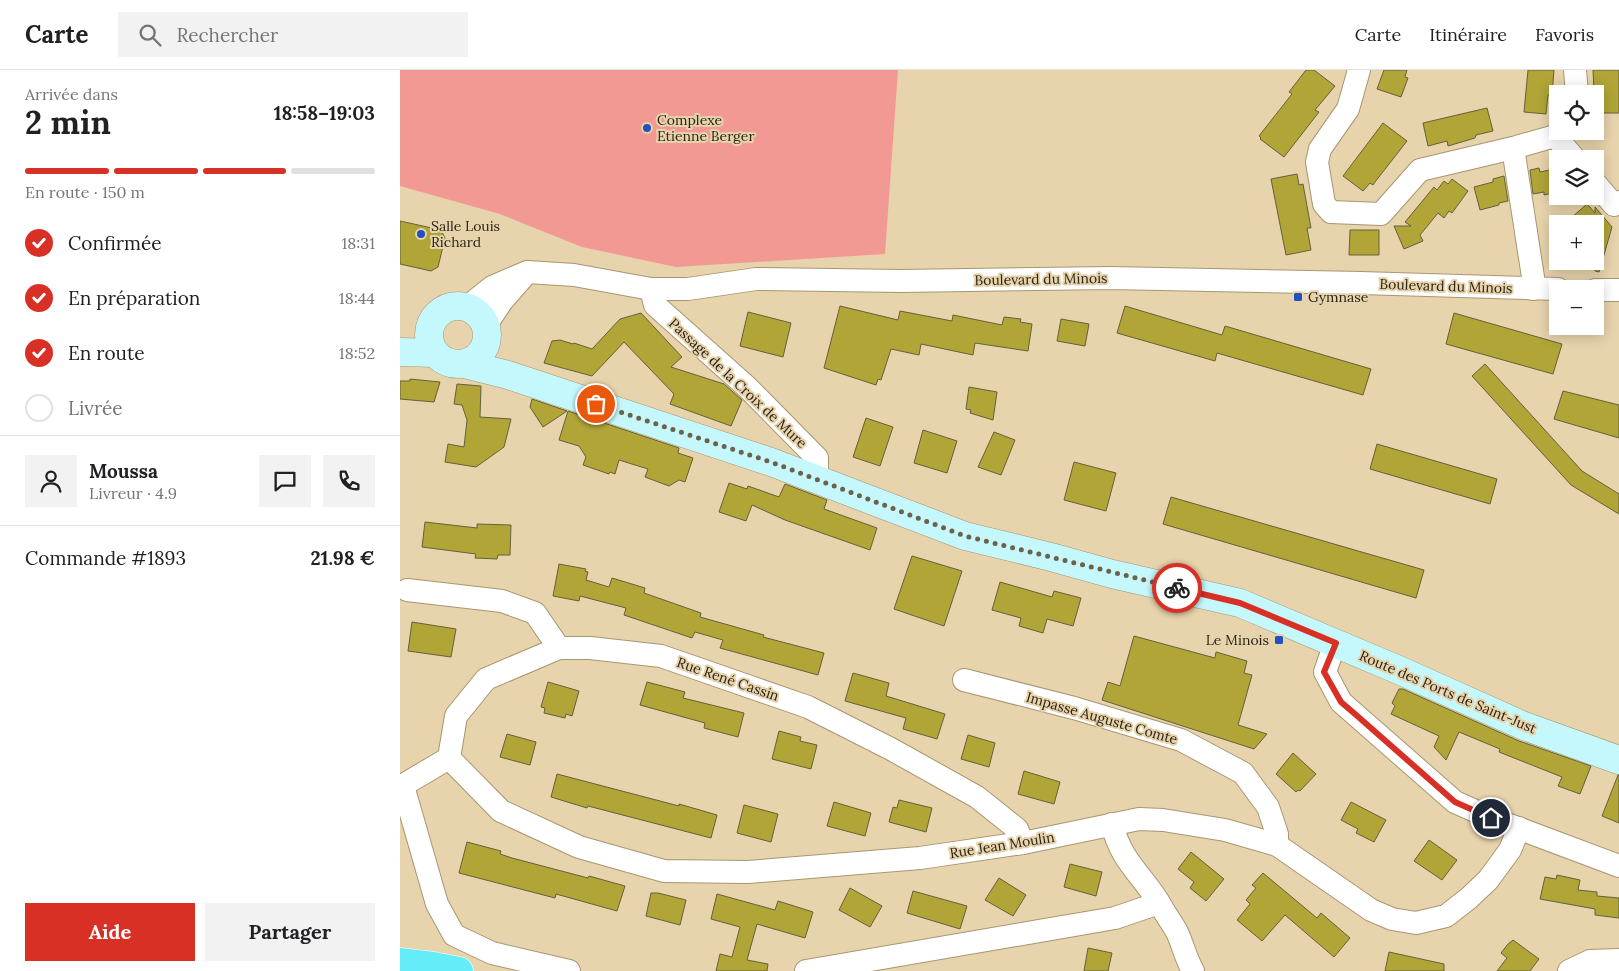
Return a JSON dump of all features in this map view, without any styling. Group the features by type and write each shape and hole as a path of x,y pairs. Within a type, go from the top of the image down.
{"highway":[{"path":"400,962 459,971"}],"main road":[{"path":"480,323 485,347 480,355 473,361 456,365 440,359 432,341 435,316 450,306 459,305 480,323 508,375"},
{"path":"400,334 432,341"},
{"path":"400,352 432,341"},
{"name":"Route des Ports de Saint-Just","path":"464,364 508,375 684,433 817,479 965,536 1112,574 1240,603 1524,726 1619,760"}],"street":[{"path":"1359,70 1348,109 1320,149 1317,162 1324,204 1331,212 1381,214 1420,170 1513,148 1549,136"},
{"path":"1575,70 1576,85"},
{"path":"1513,148 1533,277 1533,289"},
{"path":"1604,193 1614,205 1619,202"},
{"name":"Boulevard du Minois","path":"480,323 527,272 574,276 651,289 688,289 756,279 901,282 1111,278 1549,289"},
{"name":"Passage de la Croix de Mure","path":"651,289 655,305 747,388 817,458 817,479"},
{"path":"1604,290 1619,290"},
{"path":"407,590 502,600 535,613 559,648"},
{"path":"1336,643 1324,672 1341,702 1455,802 1491,818 1619,866"},
{"name":"Rue René Cassin","path":"449,758 456,716 486,679 559,648 590,648 661,656 808,707 891,749 978,797 1017,829 1023,843"},
{"name":"Impasse Auguste Comte","path":"964,680 1074,708 1182,740 1243,773 1268,807 1277,834 1277,844"},
{"path":"449,758 402,787 437,904 454,935 492,953 568,971"},
{"name":"Rue Jean Moulin","path":"449,758 501,811 579,847 664,871 748,872 920,858 1023,843 1139,819 1163,820 1225,830 1277,844 1370,910 1392,918 1416,922 1446,916 1469,898 1488,880 1510,850 1519,828"},
{"path":"1112,824 1116,839 1130,865 1159,903 1177,933 1193,971"},
{"path":"806,971 1115,918 1159,903"},
{"path":"1569,971 1590,961 1619,960"}],"shaded area":[{"name":"Complexe Etienne Berger","path":"400,70 898,70 885,254 676,267 582,247 500,214 400,186"}],"building":[{"path":"1306,70 1314,70 1335,86 1315,110 1319,112 1284,157 1260,139 1259,136 1292,94 1289,92"},
{"path":"1384,70 1407,70 1405,77 1408,78 1401,97 1377,89"},
{"path":"1528,70 1554,70 1553,85 1549,85 1546,114 1524,112"},
{"path":"1593,70 1619,70 1619,113 1604,113 1604,85 1594,85"},
{"path":"1487,108 1493,131 1476,135 1475,138 1448,146 1447,141 1428,146 1423,123"},
{"path":"1383,123 1407,141 1373,185 1370,183 1363,191 1343,176"},
{"path":"1539,168 1540,172 1549,170 1549,194 1544,195 1544,192 1533,194 1530,170"},
{"path":"1297,174 1299,185 1303,184 1311,228 1307,228 1311,250 1286,255 1271,179"},
{"path":"1504,176 1508,201 1480,210 1474,187 1493,182 1493,179"},
{"path":"1452,179 1468,191 1452,213 1449,211 1444,218 1438,213 1420,235 1423,241 1404,249 1394,226 1411,226 1405,222 1434,187 1437,190 1444,181 1448,184"},
{"path":"1588,205 1595,213 1595,207 1602,215 1574,215"},
{"path":"1604,218 1612,227 1604,255"},
{"name":"Salle Louis Richard","path":"400,221 441,230 445,238 438,267 431,271 400,264"},
{"path":"1350,230 1379,230 1379,255 1349,255"},
{"path":"840,306 898,320 900,311 952,321 953,315 1002,325 1004,317 1021,319 1020,322 1032,324 1028,351 975,343 973,355 921,344 919,355 891,349 881,380 878,379 876,385 824,368"},
{"path":"1125,306 1222,335 1225,326 1371,369 1363,395 1217,353 1215,361 1117,333"},
{"path":"748,312 791,323 783,357 740,346"},
{"path":"641,313 682,357 671,367 724,384 742,400 731,426 670,404 674,394 624,342 592,376 544,363 552,341 560,340 592,349 620,319"},
{"path":"1454,313 1562,344 1553,374 1446,344"},
{"path":"1061,319 1089,324 1085,346 1057,341"},
{"path":"1485,364 1582,471 1619,494 1619,514 1571,485 1472,376"},
{"path":"410,379 440,382 434,402 400,399 400,381 410,381"},
{"path":"457,384 481,386 480,417 511,419 504,447 476,467 445,462 448,444 464,447 467,420 462,405 454,404"},
{"path":"969,387 997,392 993,420 970,413 971,410 966,409"},
{"path":"1563,391 1619,405 1619,438 1554,419"},
{"path":"532,399 567,411 543,427 530,407"},
{"path":"568,411 679,448 678,453 693,458 685,482 679,480 669,486 645,477 648,469 619,460 615,474 610,472 609,474 583,465 586,457 579,446 559,440"},
{"path":"866,418 893,427 880,466 853,457"},
{"path":"923,430 957,441 947,473 914,463"},
{"path":"994,432 1015,440 1001,475 978,467"},
{"path":"1377,444 1497,479 1490,504 1370,469"},
{"path":"1074,462 1116,473 1106,511 1064,500"},
{"path":"729,483 747,489 748,486 779,497 785,484 827,500 824,509 877,528 870,550 785,520 752,505 746,521 719,512"},
{"path":"1171,497 1424,570 1416,598 1163,524"},
{"path":"425,522 477,528 477,524 511,525 510,555 498,555 497,559 475,558 476,554 422,547"},
{"path":"912,556 962,571 944,626 894,609"},
{"path":"559,564 586,569 585,571 588,572 586,580 609,587 612,578 645,588 644,593 701,613 700,617 764,635 763,637 824,653 818,675 720,648 723,640 695,632 692,638 624,615 626,608 580,596 579,601 553,596"},
{"path":"1000,582 1052,597 1054,591 1081,598 1073,626 1047,619 1043,633 1019,626 1021,618 992,610"},
{"path":"412,622 456,629 451,657 408,651"},
{"path":"1134,636 1215,658 1216,652 1247,661 1244,673 1252,675 1238,725 1267,734 1254,749 1102,700 1108,682 1120,686"},
{"path":"853,673 889,683 886,696 945,714 937,739 903,729 906,718 845,701"},
{"path":"548,682 579,691 572,716 566,714 565,718 544,713 545,708 541,707"},
{"path":"647,682 685,692 683,698 744,713 738,737 704,728 705,723 640,705"},
{"path":"1399,689 1403,689 1519,741 1591,766 1580,794 1558,786 1562,777 1499,752 1500,749 1459,732 1446,760 1434,747 1439,736 1391,714 1395,706 1392,703"},
{"path":"779,731 801,737 800,741 817,745 811,769 772,759"},
{"path":"507,734 536,742 530,765 500,757"},
{"path":"968,735 995,743 989,767 961,759"},
{"path":"1293,753 1316,774 1300,791 1296,792 1276,774"},
{"path":"1024,771 1060,782 1054,804 1018,794"},
{"path":"557,774 717,815 711,838 588,806 587,808 551,797"},
{"path":"1619,775 1619,823 1602,816"},
{"path":"899,800 932,808 926,832 889,822 893,807 897,808"},
{"path":"834,802 871,813 865,836 827,826"},
{"path":"1351,802 1386,820 1374,842 1356,833 1358,829 1341,820"},
{"path":"744,805 778,814 771,842 737,833"},
{"path":"1429,840 1457,860 1442,880 1414,861"},
{"path":"467,842 501,851 500,854 512,858 625,886 617,911 556,894 555,898 459,873"},
{"path":"1191,852 1224,879 1206,901 1190,888 1194,882 1178,869"},
{"path":"1070,864 1102,872 1096,896 1064,887"},
{"path":"1263,873 1317,918 1321,913 1350,938 1334,957 1285,915 1262,941 1237,920 1250,904 1246,900 1256,888 1252,885"},
{"path":"1557,875 1580,880 1578,890 1597,892 1597,896 1619,898 1619,918 1595,915 1595,909 1540,899 1545,877 1556,879"},
{"path":"999,878 1026,895 1013,916 985,900"},
{"path":"850,888 882,906 870,927 839,910"},
{"path":"913,891 967,906 960,929 907,913"},
{"path":"651,893 686,900 680,925 646,916"},
{"path":"717,894 775,910 778,901 813,912 805,938 757,924 747,960 768,964 767,971 716,971 720,954 732,957 740,927 711,919"},
{"path":"1513,940 1539,959 1530,971 1497,971 1507,958 1501,953"},
{"path":"1088,948 1112,953 1108,971 1084,971"},
{"path":"1389,952 1444,964 1444,971 1385,971"}],"way so far":[{"path":"596,404 771,462 965,536 1112,574 1177,588"}],"place":[{"name":"Complexe Etienne Berger","path":"647,128"},
{"name":"Salle Louis Richard","path":"421,234"},
{"name":"Gymnase","path":"1298,297"},
{"name":"Le Minois","path":"1279,640"}],"route":[{"path":"1177,588 1240,603 1336,643 1324,672 1341,702 1455,802 1491,818"}]}
